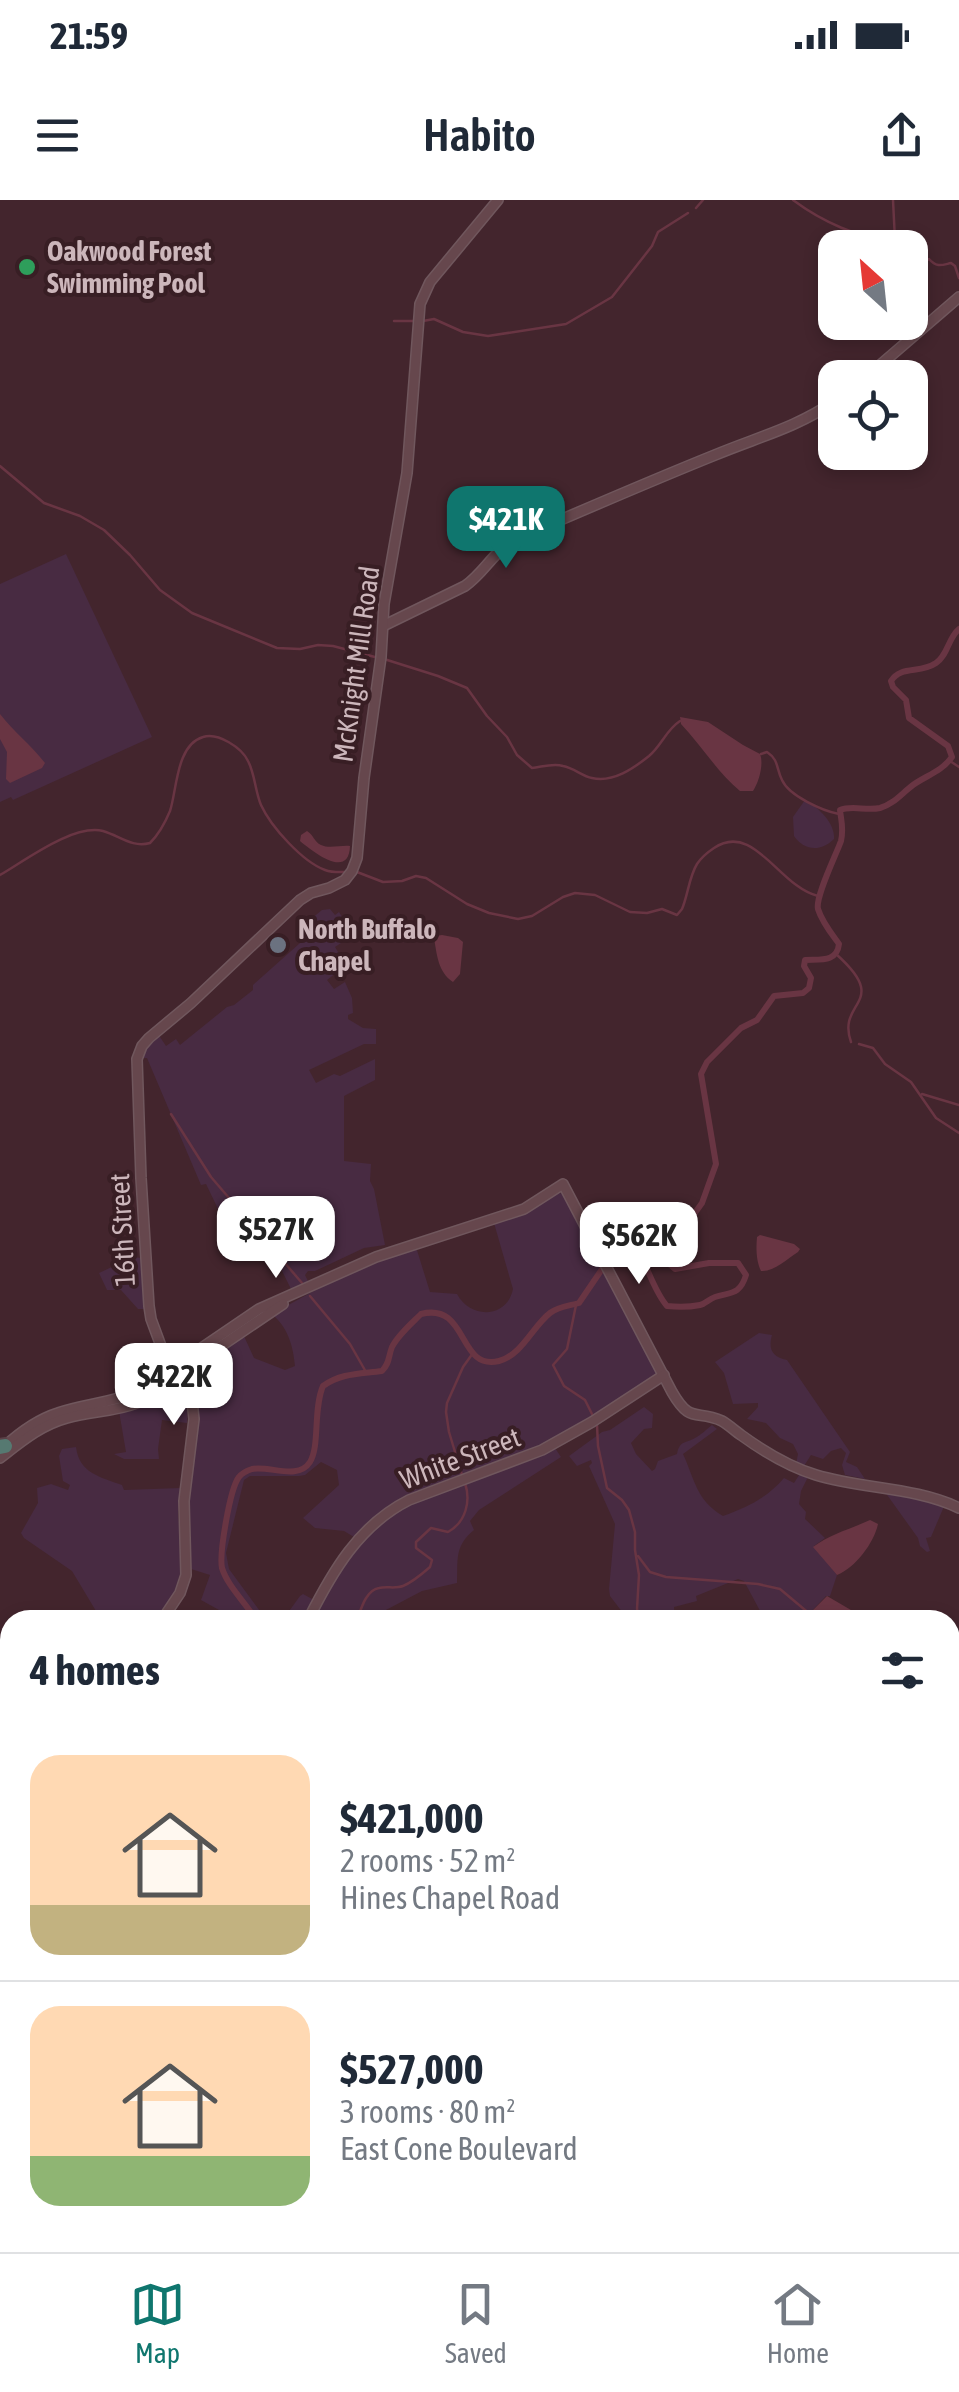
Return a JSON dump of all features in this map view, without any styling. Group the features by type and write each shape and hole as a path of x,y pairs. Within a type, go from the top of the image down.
{"street":[{"name":"McKnight Mill Road","path":"137,1059 149,1038 300,900 340,884 352,872 358,852 382,626 407,473 420,304 430,282 498,200"},
{"path":"886,360 959,298"},
{"path":"382,626 466,586 500,549 514,540 727,450 787,429 818,412"},
{"name":"16th Street","path":"137,1059 149,1306 159,1342 192,1402 194,1419 184,1501 186,1575 169,1610"},
{"path":"1,1450 26,1428 52,1415 123,1398 177,1372 255,1312 400,1248 524,1208 564,1184 678,1401 690,1413 721,1421 806,1472 927,1497 959,1508"},
{"name":"White Street","path":"313,1610 337,1565 388,1511 542,1450 664,1375"}],"shaded area":[{"path":"66,554 152,737 13,800 11,797 0,802 0,584"},
{"path":"0,714 45,763 10,783 6,779 7,752 0,739"},
{"path":"680,717 708,722 760,754 760,773 753,791 740,791 732,784 681,724"},
{"path":"805,800 832,827 834,839 824,846 808,847 794,836 793,817"},
{"path":"307,831 324,846 350,846 348,856 337,862 321,856 300,841"},
{"path":"330,909 335,915 339,912 353,935 335,947 346,965 327,980 334,989 345,982 352,998 353,1013 348,1019 363,1028 376,1029 376,1044 364,1044 309,1070 316,1083 375,1059 375,1080 344,1096 344,1161 371,1164 370,1181 385,1245 364,1248 308,1271 305,1275 309,1283 292,1291 278,1263 270,1266 241,1219 231,1209 220,1213 206,1184 201,1185 147,1058 140,1058 158,1034 166,1046 176,1039 180,1045 234,1005 318,927 311,919"},
{"path":"442,935 463,942 460,974 453,982 437,957 434,938"},
{"path":"559,1193 564,1194 656,1377 563,1438 396,1503 354,1537 344,1531 315,1528 303,1518 339,1485 337,1470 321,1462 305,1475 250,1476 244,1480 226,1553 229,1569 259,1610 219,1610 201,1600 210,1575 191,1569 189,1495 197,1407 186,1373 243,1334 254,1358 285,1370 295,1366 289,1337 272,1314 330,1282 416,1247 430,1292 457,1294 470,1308 479,1311 496,1310 504,1306 513,1289 494,1223 519,1215"},
{"path":"760,1235 800,1249 776,1267 761,1271 757,1250"},
{"path":"133,1257 141,1258 144,1309 138,1309 121,1290 107,1290 99,1273"},
{"path":"759,1333 772,1335 772,1352 787,1360 850,1452 846,1462 857,1467 865,1479 845,1475 842,1465 846,1453 841,1448 823,1459 811,1455 804,1466 796,1464 798,1454 793,1444 780,1438 766,1423 747,1419 758,1403 733,1404 724,1373 715,1362"},
{"path":"176,1381 185,1396 187,1423 162,1420 159,1459 124,1459 114,1454 126,1452 119,1411"},
{"path":"644,1407 653,1414 652,1428 644,1429 631,1443 652,1471 658,1461 677,1454 683,1443 712,1425 717,1429 683,1454 702,1496 723,1516 756,1501 784,1478 794,1483 801,1472 809,1475 799,1504 806,1512 805,1519 825,1538 814,1546 837,1575 830,1596 813,1610 760,1610 744,1581 738,1579 696,1596 697,1601 674,1610 621,1610 609,1589 615,1524 589,1466 591,1460 577,1466 569,1456"},
{"path":"76,1447 86,1468 122,1485 124,1490 181,1488 178,1513 183,1565 164,1610 95,1610 72,1571 24,1538 21,1533 38,1503 37,1488 51,1484 68,1490 70,1485 63,1481 59,1456 62,1449"},
{"path":"555,1448 561,1457 479,1510 470,1521 474,1530 460,1548 457,1583 422,1591 386,1610 316,1608 354,1548 389,1515 435,1492"},
{"path":"885,1492 945,1504 931,1537 926,1538 930,1551 920,1546"},
{"path":"870,1520 878,1524 868,1547 857,1561 837,1575 813,1547"},
{"path":"303,1594 314,1600 309,1610 290,1610"},
{"path":"827,1596 851,1610 813,1610"}],"waterway":[{"path":"696,208 703,200"},
{"path":"793,200 847,230"},
{"path":"893,200 894,230"},
{"path":"423,321 434,319 463,332 488,336 566,324 612,297 652,246 658,232 688,213"},
{"path":"928,260 937,265 951,263 959,278"},
{"path":"394,321 414,321"},
{"path":"0,466 44,503 104,530 160,590 192,613 277,648 333,646 375,657"},
{"path":"249,1610 222,1568 226,1521 239,1477 259,1468 291,1472 305,1468 313,1455 323,1386 344,1376 382,1371 395,1343 421,1314 436,1313 448,1318 476,1356 499,1361 521,1347 550,1313 579,1303 615,1250 630,1241 667,1306 700,1305 741,1286 746,1275 738,1263 675,1269 668,1263 669,1249 702,1203 716,1164 701,1074 707,1062 741,1028 757,1020 774,996 803,993 809,988 811,978 805,960 826,959 838,950 839,944 822,918 818,903 841,841 840,810 885,806 952,757 948,746 909,718 906,700 891,681 900,673 936,663 959,629"},
{"path":"384,659 467,688 517,755 532,768 559,765 592,778 615,776 649,756 680,721"},
{"path":"0,875 64,838 91,830 132,843 150,843 170,811 187,749 209,736 229,742 245,756 261,805 288,843 316,866 331,872 348,872"},
{"path":"761,754 767,752 774,758 782,780 792,792 839,814"},
{"path":"950,761 959,767"},
{"path":"357,872 383,882 426,878 467,904 518,919 532,916 575,893 595,895 630,912 662,909 677,915 697,864 728,842 754,849 791,881 818,896"},
{"path":"836,954 860,983 859,1001 848,1028 851,1042"},
{"path":"859,1044 873,1048 885,1064 911,1082 936,1118 959,1133"},
{"path":"922,1094 959,1105"},
{"path":"171,1114 211,1177 302,1283"},
{"path":"310,1296 350,1344 366,1372"},
{"path":"576,1305 567,1349 553,1365 564,1386 585,1400 593,1416"},
{"path":"462,1475 446,1412 463,1367 473,1353"},
{"path":"597,1425 607,1488 629,1510 635,1532 637,1610"},
{"path":"361,1610 374,1589 403,1586 430,1567 432,1560 416,1548 416,1542 431,1528 448,1532 459,1523 467,1504 465,1483"},
{"path":"638,1556 650,1572 666,1577 780,1589 805,1610"}],"place":[{"name":"Oakwood Forest Swimming Pool","path":"27,267"},
{"name":"North Buffalo Chapel","path":"278,945"}]}
